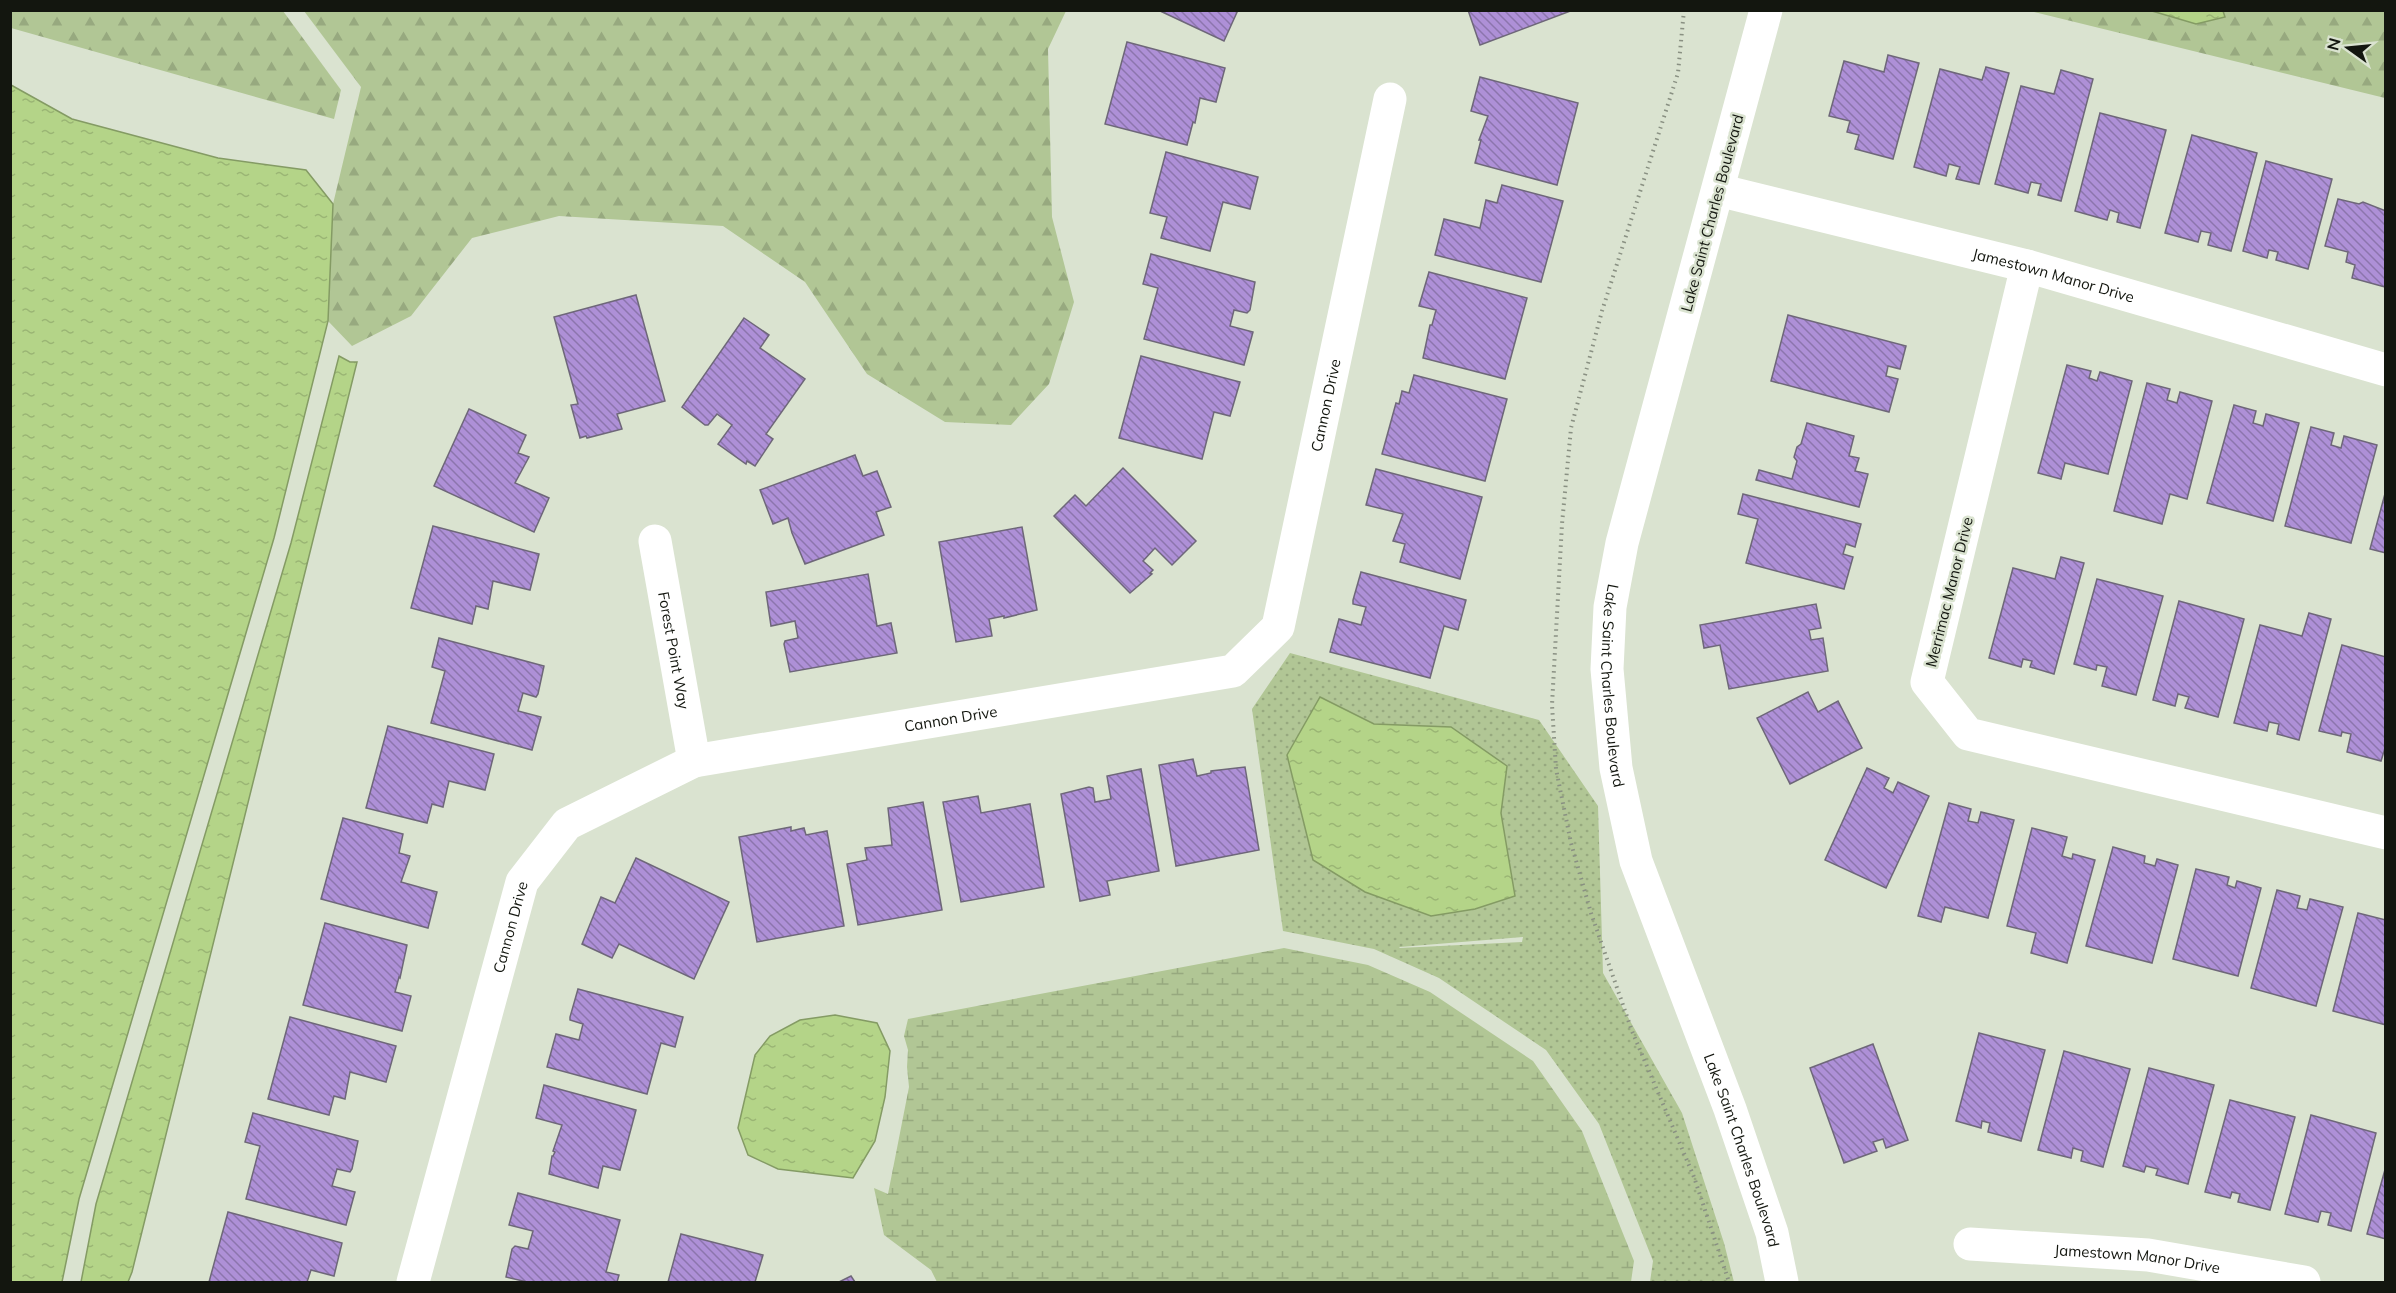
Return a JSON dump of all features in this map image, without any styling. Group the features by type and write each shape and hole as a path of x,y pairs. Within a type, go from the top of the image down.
{"street":[{"name":"Lake Saint Charles Boulevard","path":"1766,10 1622,543 1610,607 1607,669 1616,768 1636,861 1730,1109 1772,1233 1782,1282"},
{"name":"Cannon Drive","path":"413,1282 522,882 567,824 694,761 1233,671 1278,627 1390,99"},
{"name":"Jamestown Manor Drive","path":"1718,190 2028,266 2385,370"},
{"name":"Merrimac Manor Drive","path":"2028,266 1927,682 1968,734 2385,833"},
{"name":"Forest Point Way","path":"655,541 694,761"},
{"name":"Jamestown Manor Drive","path":"1970,1244 2148,1255 2304,1282"}],"green space":[{"path":"10,11 283,11 341,90 334,119 11,28"},
{"path":"304,11 1066,11 1048,49 1052,217 1074,302 1049,384 1011,425 945,422 867,374 805,282 723,226 559,216 472,238 411,316 352,346 328,321 333,204 361,87"},
{"path":"2030,11 2385,11 2385,98"},
{"path":"1290,653 1539,720 1598,806 1603,973 1682,1113 1724,1243 1734,1282 1650,1282 1653,1261 1599,1124 1546,1050 1439,978 1374,949 1283,931 1252,709","holes":["1523,937 1522,942 1399,948"]},
{"path":"1284,948 1368,965 1430,992 1533,1061 1582,1131 1634,1261 1631,1282 937,1282 931,1270 884,1235 874,1188 888,1194 909,1087 908,1050 904,1036 908,1019"}],"water":[{"path":"2152,11 2223,11 2225,17 2196,24"},
{"path":"11,85 72,119 218,158 306,170 333,204 328,321 274,538 79,1199 62,1282 10,1282"},
{"path":"339,356 350,362 357,362 132,1272 128,1282 81,1282 96,1204 291,543"},
{"path":"1320,697 1374,724 1451,727 1507,766 1501,813 1515,896 1475,909 1431,916 1365,892 1313,860 1287,755"},
{"path":"835,1015 877,1023 890,1051 885,1097 875,1141 853,1178 778,1169 748,1155 738,1128 755,1055 770,1036 800,1020"}],"building":[{"path":"1158,10 1238,10 1224,41"},
{"path":"1468,10 1573,10 1480,45"},
{"path":"1127,42 1225,68 1216,102 1200,98 1195,123 1193,122 1187,145 1105,124"},
{"path":"1888,55 1919,63 1893,159 1855,149 1859,135 1847,132 1850,121 1829,116 1844,61 1884,72"},
{"path":"1986,67 2009,73 1979,184 1956,179 1960,167 1949,164 1946,176 1914,167 1940,69 1982,80"},
{"path":"2061,70 2093,79 2061,201 2038,195 2041,184 2031,182 2028,193 1995,184 2021,86 2054,94"},
{"path":"1480,77 1578,103 1557,185 1475,163 1481,140 1479,140 1488,116 1471,111"},
{"path":"2100,113 2166,130 2140,228 2117,222 2119,213 2110,210 2107,220 2075,211"},
{"path":"2192,135 2257,153 2231,251 2208,245 2211,233 2201,231 2198,242 2165,233"},
{"path":"1166,152 1258,177 1250,209 1223,202 1210,251 1161,238 1167,217 1150,213"},
{"path":"2266,161 2332,179 2308,269 2276,260 2278,252 2269,250 2267,258 2243,251"},
{"path":"1502,185 1563,201 1541,282 1435,255 1444,219 1480,228 1486,200 1497,203"},
{"path":"2338,199 2359,204 2363,202 2386,211 2385,287 2352,278 2355,265 2346,262 2348,252 2325,246"},
{"path":"1151,254 1255,282 1250,310 1247,313 1234,310 1230,326 1253,332 1244,365 1144,339 1158,288 1143,284"},
{"path":"1429,272 1527,298 1505,379 1423,358 1430,325 1432,325 1436,310 1419,306"},
{"path":"636,295 665,401 617,414 622,429 580,438 571,405 578,404 554,317"},
{"path":"1788,315 1906,346 1900,369 1888,366 1886,376 1898,379 1889,412 1771,381"},
{"path":"744,318 769,335 760,348 805,379 766,434 773,439 755,466 747,461 746,464 718,444 732,425 717,414 708,425 705,425 682,407"},
{"path":"1141,356 1240,382 1230,416 1214,412 1202,459 1119,438"},
{"path":"2067,365 2091,371 2089,378 2097,381 2100,372 2132,381 2108,474 2065,463 2061,479 2038,473"},
{"path":"1414,375 1507,399 1485,481 1382,454 1396,403 1399,404 1402,391 1409,393"},
{"path":"2147,383 2170,389 2167,400 2177,403 2180,392 2212,401 2187,499 2170,494 2162,524 2114,511"},
{"path":"2234,405 2256,411 2253,423 2263,426 2266,414 2299,423 2273,521 2207,503"},
{"path":"469,409 526,435 518,453 529,457 515,483 549,498 534,532 434,486"},
{"path":"1807,423 1854,436 1849,456 1859,458 1855,471 1868,474 1859,507 1756,480 1759,470 1792,479 1797,461 1794,457 1797,447 1801,444"},
{"path":"2311,427 2334,433 2331,445 2341,448 2344,436 2377,445 2351,543 2285,526"},
{"path":"855,455 863,476 877,471 891,507 876,512 884,535 805,564 788,518 773,524 760,490"},
{"path":"1123,468 1196,541 1172,565 1155,548 1143,561 1153,570 1150,573 1152,574 1130,593 1054,516 1075,495 1086,506"},
{"path":"1376,469 1482,497 1460,579 1400,562 1405,544 1393,541 1403,514 1366,505"},
{"path":"2386,490 2386,553 2370,549"},
{"path":"1743,494 1861,524 1855,547 1846,544 1843,554 1853,557 1844,589 1746,563 1758,519 1738,514"},
{"path":"433,526 539,554 530,590 493,581 488,609 476,606 472,624 411,608"},
{"path":"1022,527 1037,610 989,619 992,636 956,642 939,542"},
{"path":"2061,557 2084,563 2054,674 2030,667 2032,661 2023,659 2021,667 1989,658 2013,568 2055,579"},
{"path":"1361,572 1466,600 1458,630 1444,626 1430,678 1330,652 1339,619 1361,625 1366,607 1353,604 1353,600"},
{"path":"868,574 877,626 891,623 897,653 790,672 784,644 785,641 798,638 795,621 771,626 766,592"},
{"path":"2097,579 2163,596 2136,695 2102,686 2107,667 2097,665 2096,670 2074,664"},
{"path":"2179,601 2244,619 2218,717 2185,708 2189,697 2178,694 2175,706 2153,700"},
{"path":"1816,604 1821,628 1809,630 1811,640 1823,638 1828,671 1729,689 1720,645 1704,648 1700,625"},
{"path":"2309,613 2331,619 2299,740 2277,734 2279,724 2269,722 2267,731 2234,723 2260,625 2302,636"},
{"path":"439,638 544,666 538,694 536,697 523,693 518,711 541,717 532,750 431,723 445,671 432,667"},
{"path":"2342,645 2386,657 2386,745 2381,761 2347,752 2351,734 2342,732 2341,736 2319,731"},
{"path":"1808,692 1818,712 1838,701 1862,748 1790,784 1757,718"},
{"path":"388,726 494,754 485,790 449,781 443,807 432,804 427,823 366,808"},
{"path":"1193,759 1197,776 1211,773 1211,771 1245,767 1259,850 1176,866 1159,765"},
{"path":"1867,768 1889,778 1884,788 1893,793 1898,782 1929,796 1886,888 1825,860"},
{"path":"1141,769 1159,871 1107,881 1110,895 1080,901 1061,794 1089,787 1093,788 1095,802 1111,799 1107,776"},
{"path":"978,796 981,813 1030,804 1044,887 961,902 943,802"},
{"path":"923,802 942,910 858,925 847,864 867,860 865,848 892,845 888,808"},
{"path":"1949,803 1971,809 1968,821 1978,823 1981,812 2014,820 1988,918 1945,907 1941,922 1918,916"},
{"path":"343,818 403,834 399,853 410,856 401,882 437,892 428,928 321,899"},
{"path":"791,827 791,831 804,828 806,835 827,831 844,926 757,942 739,837"},
{"path":"2032,828 2067,837 2062,856 2072,859 2073,854 2095,860 2067,963 2031,953 2036,933 2007,926"},
{"path":"2113,847 2145,856 2144,863 2155,866 2157,859 2178,865 2152,963 2086,946"},
{"path":"636,858 729,902 694,979 619,944 612,958 582,944 601,897 615,903"},
{"path":"2196,869 2229,877 2227,885 2235,888 2237,881 2261,888 2238,976 2173,959"},
{"path":"2277,890 2300,896 2297,908 2307,910 2310,899 2343,907 2316,1006 2251,988"},
{"path":"2358,913 2386,920 2386,1025 2333,1011"},
{"path":"325,923 407,945 395,992 411,996 402,1031 303,1005"},
{"path":"578,989 683,1017 675,1047 661,1043 647,1094 547,1067 556,1034 579,1040 583,1024 570,1020"},
{"path":"290,1017 396,1046 386,1082 350,1072 345,1099 334,1096 329,1115 268,1099"},
{"path":"1979,1033 2045,1050 2021,1141 1988,1132 1990,1123 1982,1121 1981,1128 1956,1121"},
{"path":"1873,1044 1908,1140 1886,1148 1883,1139 1873,1142 1877,1151 1844,1163 1810,1068"},
{"path":"2064,1051 2130,1069 2103,1167 2081,1161 2083,1151 2073,1148 2071,1158 2038,1150"},
{"path":"2149,1068 2214,1085 2188,1184 2156,1175 2158,1169 2146,1166 2144,1172 2123,1166"},
{"path":"544,1085 636,1110 620,1170 603,1166 598,1188 549,1174 552,1156 555,1152 553,1151 562,1125 536,1118"},
{"path":"2230,1100 2295,1117 2270,1210 2238,1202 2240,1194 2232,1192 2230,1198 2205,1192"},
{"path":"253,1113 358,1141 352,1169 350,1172 337,1169 332,1186 355,1192 346,1225 246,1199 260,1146 245,1142"},
{"path":"2311,1115 2376,1133 2351,1231 2328,1225 2331,1213 2321,1211 2318,1222 2285,1214"},
{"path":"2386,1166 2386,1239 2367,1234"},
{"path":"518,1193 620,1220 606,1272 619,1275 617,1282 527,1282 506,1277 512,1249 515,1246 528,1249 533,1231 509,1225"},
{"path":"228,1212 342,1243 334,1276 311,1270 307,1282 209,1282"},
{"path":"681,1234 763,1255 755,1282 668,1282"},
{"path":"851,1276 855,1282 839,1282"}]}
